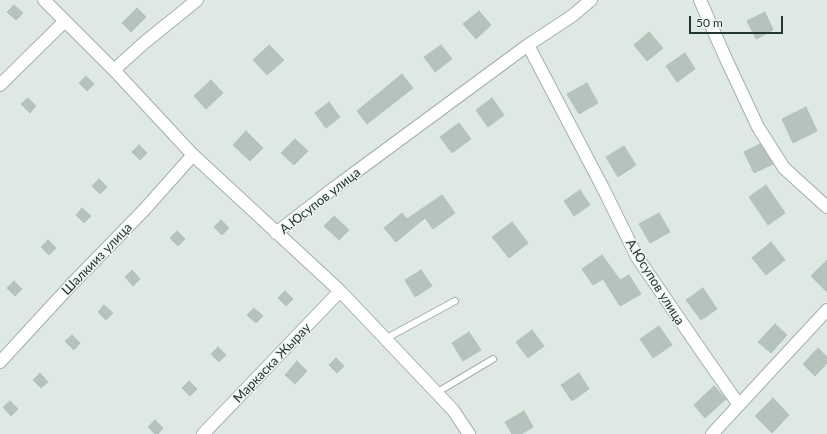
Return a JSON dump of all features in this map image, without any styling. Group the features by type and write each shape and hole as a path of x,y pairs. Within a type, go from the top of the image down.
{"street":[{"path":"44,0 114,70 193,155 276,233"},
{"path":"114,70 145,42 197,0"},
{"name":"А.Юсупов улица","path":"469,434 453,410 340,291 276,233 334,188 528,45 572,16 591,0"},
{"path":"700,0 726,59 762,133 784,168 827,207"},
{"path":"0,85 65,21"},
{"name":"А.Юсупов улица","path":"528,45 603,188 637,257 739,405"},
{"name":"Шалкииз улица","path":"0,362 70,286 144,210 193,155"},
{"name":"Маркаска Жырау","path":"203,434 340,291"},
{"path":"712,434 827,310"}],"lane":[{"path":"385,339 454,301"},
{"path":"436,393 493,359"}],"building":[{"path":"14,5 23,13 16,20 7,12"},
{"path":"137,8 146,17 131,32 122,23"},
{"path":"479,11 491,25 476,39 463,24"},
{"path":"765,12 773,30 756,39 747,21"},
{"path":"649,32 663,48 647,61 634,45"},
{"path":"269,45 284,60 267,75 253,60"},
{"path":"441,45 452,59 435,72 424,57"},
{"path":"685,53 695,69 677,82 666,66"},
{"path":"402,74 413,88 367,124 357,111"},
{"path":"86,76 94,84 87,91 79,83"},
{"path":"211,80 223,93 206,109 194,96"},
{"path":"587,83 598,103 579,114 567,94"},
{"path":"28,98 36,106 30,113 21,104"},
{"path":"492,98 504,115 488,127 476,110"},
{"path":"329,102 340,117 326,128 315,113"},
{"path":"806,107 817,131 793,143 782,119"},
{"path":"459,123 471,139 452,153 440,137"},
{"path":"246,131 263,148 250,161 233,145"},
{"path":"295,139 308,151 294,165 281,153"},
{"path":"760,144 773,164 754,173 744,152"},
{"path":"139,145 147,153 140,160 132,152"},
{"path":"624,146 636,165 618,177 606,157"},
{"path":"99,179 107,187 100,194 92,186"},
{"path":"766,185 785,213 768,225 749,197"},
{"path":"580,190 590,205 574,216 564,201"},
{"path":"442,195 455,213 433,229 425,218 396,242 384,228 402,213 407,219"},
{"path":"82,208 91,216 84,223 76,215"},
{"path":"659,213 670,232 650,243 639,224"},
{"path":"334,216 349,230 339,240 324,226"},
{"path":"221,220 229,228 222,235 214,227"},
{"path":"512,222 528,243 509,258 492,237"},
{"path":"177,231 185,239 178,246 170,238"},
{"path":"48,240 56,248 49,255 41,247"},
{"path":"771,242 785,260 766,275 752,258"},
{"path":"602,255 620,280 629,275 641,294 620,306 603,279 593,285 582,269"},
{"path":"827,260 827,292 811,276"},
{"path":"132,270 140,279 133,286 125,277"},
{"path":"421,270 432,286 415,297 405,280"},
{"path":"14,281 22,289 15,296 7,288"},
{"path":"703,288 717,309 701,320 686,300"},
{"path":"285,291 293,299 286,306 278,298"},
{"path":"104,305 113,313 106,320 98,312"},
{"path":"254,308 263,316 256,323 247,315"},
{"path":"775,324 787,335 771,353 758,342"},
{"path":"659,326 672,345 653,358 640,339"},
{"path":"532,330 544,346 528,358 516,342"},
{"path":"469,332 481,350 463,361 452,343"},
{"path":"72,335 80,343 74,350 65,341"},
{"path":"218,347 226,355 219,362 211,354"},
{"path":"818,348 827,357 827,363 815,376 803,364"},
{"path":"336,358 344,366 337,373 329,365"},
{"path":"297,361 307,371 295,384 285,375"},
{"path":"40,373 48,382 41,388 33,380"},
{"path":"579,373 589,389 572,401 561,385"},
{"path":"189,381 197,389 190,396 182,388"},
{"path":"714,386 726,399 705,418 694,405"},
{"path":"773,398 789,415 772,433 755,416"},
{"path":"10,401 18,409 11,416 3,407"},
{"path":"524,411 533,427 521,434 512,434 505,422"},
{"path":"155,420 163,428 158,434 155,434 148,427"}]}
